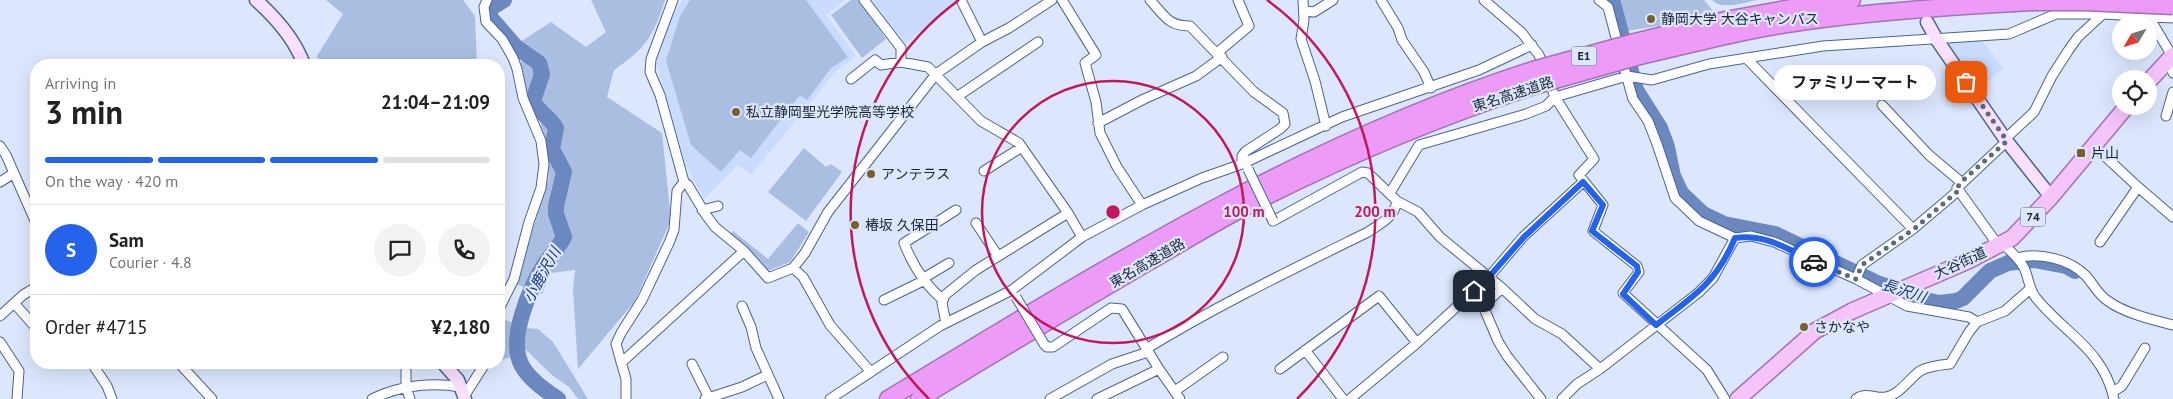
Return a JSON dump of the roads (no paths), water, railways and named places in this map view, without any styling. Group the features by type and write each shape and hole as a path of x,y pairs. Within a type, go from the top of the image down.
{"highway":[{"name":"東名高速道路","path":"888,399 1124,258 1281,173 1402,118 1484,86 1535,77 1636,49 1725,20 1803,6 1852,0"},
{"name":"東名高速道路","path":"1636,49 1799,22 1879,12 2035,1 2173,6"},
{"name":"東名高速道路","path":"919,399 1053,317 1244,208 1307,177 1427,124 1487,101 1535,77"}],"main road":[{"path":"2157,74 2172,61"},
{"name":"大谷街道","path":"1738,399 1815,330 2012,238 2051,197 2120,115"}],"street":[{"path":"256,0 282,26 295,44 301,59"},
{"path":"487,0 484,7 486,22 502,40 513,58 523,98 541,141 544,164 541,188 529,222 514,279 505,297"},
{"path":"673,0 651,59 650,72 660,96 684,182 688,185 702,210 715,227 744,251 768,278 793,268 805,253 828,212 936,74 982,42 1009,28 1052,0"},
{"path":"864,0 901,48 902,62"},
{"path":"961,0 982,42"},
{"path":"1062,0 1096,55 1085,63 1096,102 1100,133 1117,167 1142,205"},
{"path":"1150,0 1172,24 1190,26 1254,92 1283,113 1286,118 1285,124 1280,129 1246,151 1242,156 1273,222 1362,172 1368,173 1397,201 1418,212 1440,237 1502,288 1540,323 1562,334 1600,369"},
{"path":"1098,122 1196,76 1249,26 1238,0"},
{"path":"1303,0 1304,12 1301,39 1315,81 1326,126"},
{"path":"1304,12 1314,12 1332,0"},
{"path":"1381,0 1398,28 1402,40 1424,72 1431,88"},
{"path":"1484,0 1522,33 1539,55 1555,97 1594,159 1579,175 1603,205 1592,231 1637,266 1638,272 1623,294 1707,370 1725,399"},
{"path":"1599,0 1608,5 1634,99 1648,120 1675,198 1699,222 1735,238 1751,236 1774,242 1856,279 1907,306 1969,317 1978,322"},
{"path":"2123,0 2129,15"},
{"path":"2147,15 2152,0"},
{"path":"2035,1 2040,20"},
{"path":"1390,194 1419,145 1546,106 1555,97 1627,76 1644,80 1709,64 1823,46 2009,34 2056,14 2116,15"},
{"path":"1856,279 1862,265 1914,229 2034,112 2052,76 2068,51 2078,37 2103,14"},
{"path":"2158,17 2173,18"},
{"path":"1927,22 1937,40 2006,140 2051,197"},
{"path":"2158,37 2172,61"},
{"path":"958,96 1038,42"},
{"path":"830,399 946,322 1014,293 1082,236 1142,205 1202,178 1246,165 1342,117 1479,70 1532,45"},
{"path":"1746,58 1914,229"},
{"path":"851,79 875,60 881,65 902,62 928,67 981,121 1019,143 1068,212 1082,236"},
{"path":"2166,116 2173,92"},
{"path":"1882,105 1960,186 2000,244 2017,258 2024,267 2030,289 2044,307 2092,352 2104,370 2113,395 2122,386 2145,348"},
{"path":"0,146 30,209"},
{"path":"2094,146 2173,217"},
{"path":"984,171 1022,147"},
{"path":"0,182 14,173"},
{"path":"626,399 626,378 616,344 642,300 669,243 674,230 677,192 684,182"},
{"path":"1350,399 1418,343 1488,278 1524,237 1583,182"},
{"path":"2100,242 2138,187"},
{"path":"1050,399 1112,364 1147,350 1179,328 1216,308 1368,232 1391,217 1396,211 1397,201"},
{"path":"702,210 718,206"},
{"path":"943,300 923,280 911,262 904,243 956,210"},
{"path":"946,322 943,300 952,288 998,256 1068,212"},
{"path":"976,223 998,256"},
{"path":"1562,399 1577,384 1600,369 1698,293 1713,278 1735,238"},
{"path":"621,363 744,251"},
{"path":"2017,258 2040,256 2070,264 2085,275 2103,297 2116,306 2173,325"},
{"path":"884,300 923,280 949,263"},
{"path":"793,268 803,277 830,325 870,371"},
{"path":"1502,288 1484,306 1498,341 1507,356 1541,399"},
{"path":"1856,399 1865,395 1890,398 1920,371 1934,366 1950,364 1969,332 1978,322 2005,311 2030,289"},
{"path":"0,316 30,291"},
{"path":"1014,293 1046,348 1053,347 1111,308 1122,309 1180,399"},
{"path":"1280,369 1380,296 1418,343"},
{"path":"15,304 30,321"},
{"path":"742,306 767,375 779,399"},
{"path":"0,342 20,371 17,399"},
{"path":"1305,350 1343,399"},
{"path":"1174,391 1223,357"},
{"path":"692,364 707,398 742,387 767,375"},
{"path":"96,369 107,386 112,399"},
{"path":"184,369 212,399"},
{"path":"448,369 454,375 464,394"},
{"path":"464,394 481,369"},
{"path":"1098,399 1159,369"},
{"path":"406,371 406,387 410,399"},
{"path":"372,399 386,392 424,384 442,384 464,394"}],"waterway":[{"name":"小鹿沢川","path":"504,0 491,8 489,16 516,47 539,63 542,74 533,101 556,128 552,149 564,172 556,206 556,214 564,237 544,265 527,300 522,314 517,342 518,355 525,371 538,384 558,399"},
{"name":"長沢川","path":"1608,0 1613,3 1636,90 1660,128 1667,147 1673,176 1681,193 1703,214 1724,224 1775,234 1877,283 1925,300 1940,303 1963,298 1990,271 2008,263 2034,260 2066,266 2075,271"}],"place":[{"name":"静岡大学 大谷キャンパス","path":"1651,19"},
{"name":"ファミリーマート","path":"1966,82"},
{"name":"私立静岡聖光学院高等学校","path":"736,112"},
{"name":"片山","path":"2081,153"},
{"name":"アンテラス","path":"871,174"},
{"name":"椿坂 久保田","path":"855,225"},
{"name":"さかなや","path":"1804,327"}]}
